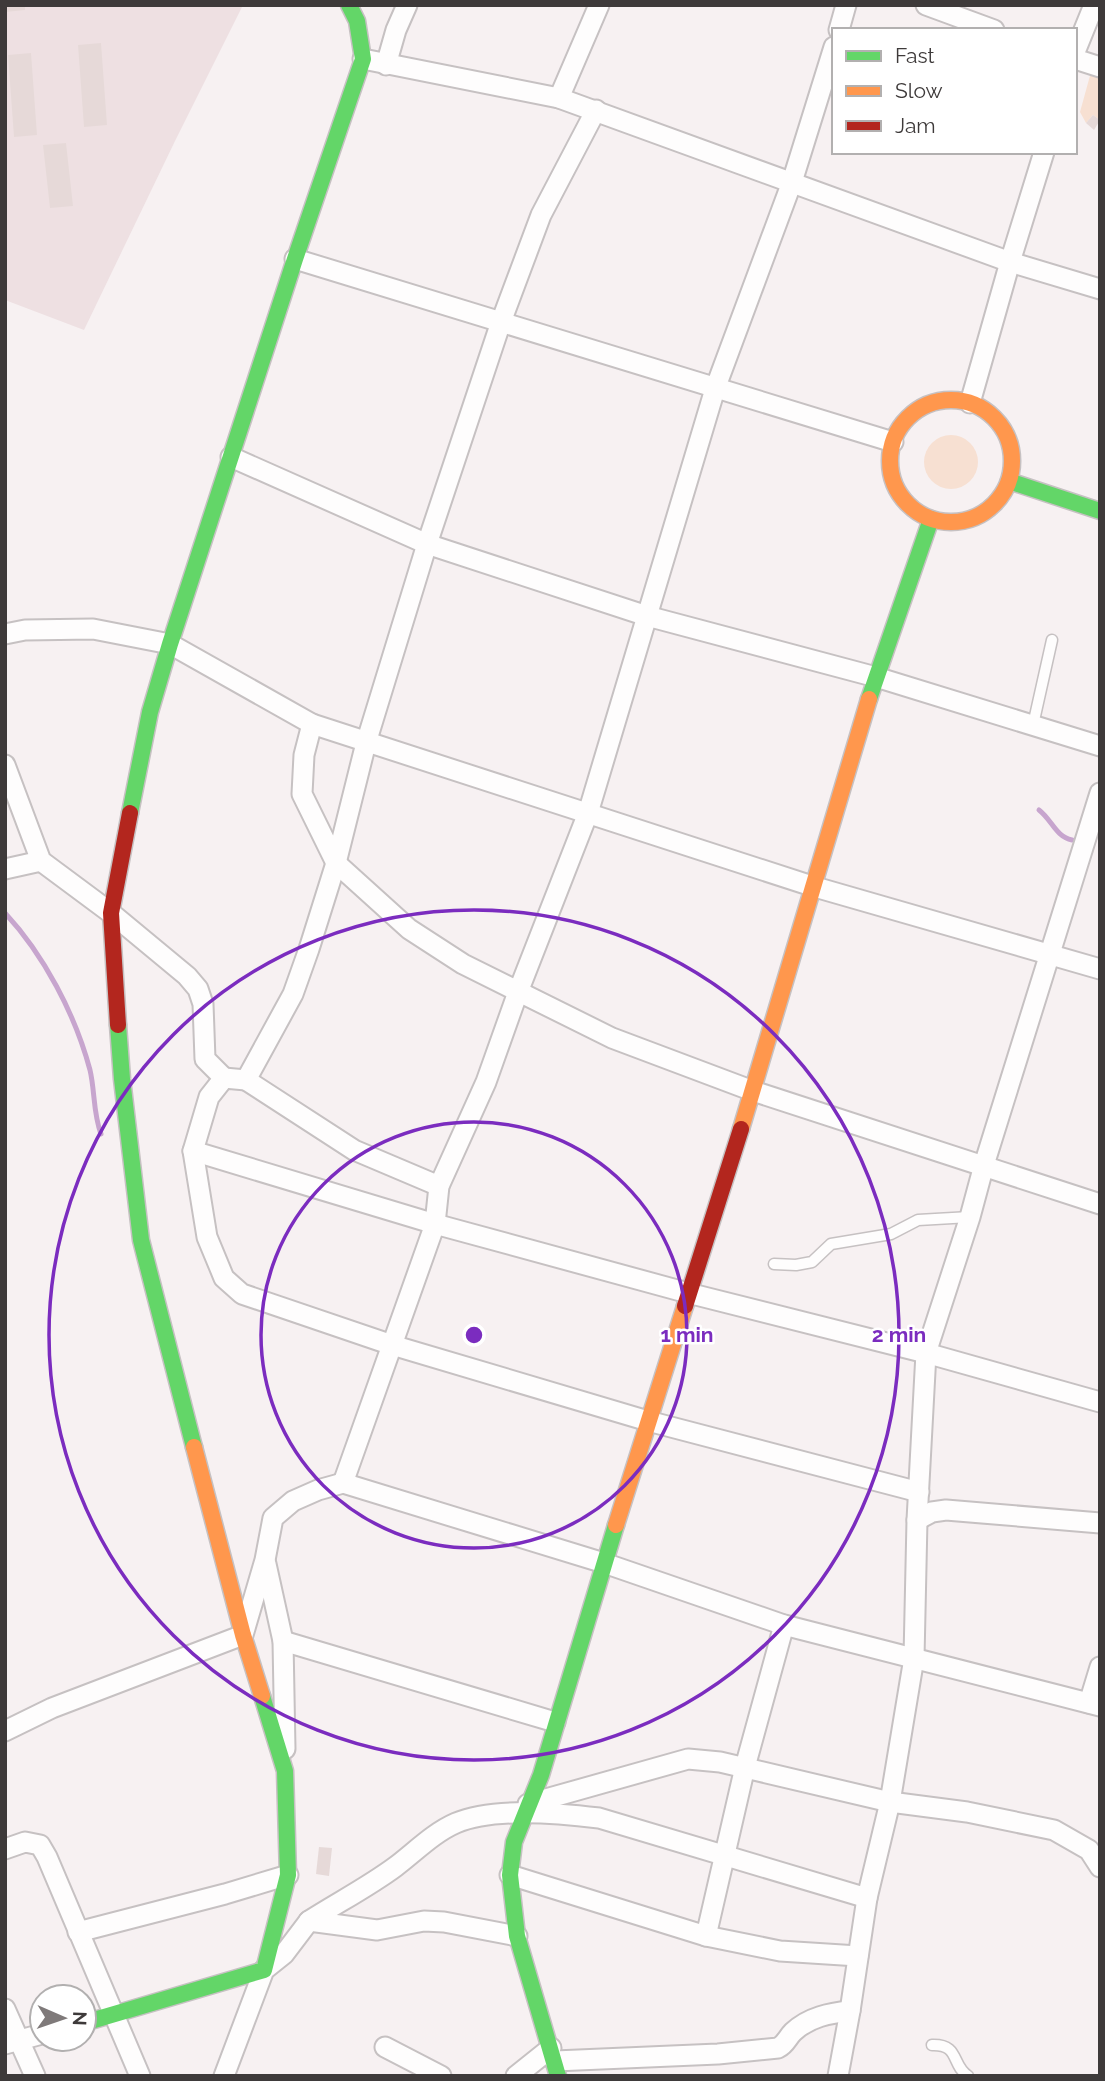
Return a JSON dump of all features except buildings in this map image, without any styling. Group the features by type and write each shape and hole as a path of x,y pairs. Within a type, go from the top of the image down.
{"street":[{"path":"285,1771 243,1635 141,1240 122,1079 111,913 150,712 170,644 295,258 363,59 357,21 349,5"},
{"path":"386,65 396,30 407,5"},
{"path":"559,98 599,5"},
{"path":"840,28 846,5"},
{"path":"926,5 988,28"},
{"path":"1077,47 1094,5"},
{"path":"343,1483 435,1224 439,1186 486,1082 588,813 715,389 792,182 832,53"},
{"path":"363,59 559,98 1010,262 1100,289"},
{"path":"1077,60 1100,67"},
{"path":"246,1080 293,994 336,863 366,743 427,544 501,322 541,215 596,110"},
{"path":"970,403 1043,154"},
{"path":"295,258 892,442"},
{"path":"951,400 970,403 987,411 1001,425 1010,442 1013,461 1009,481 1001,498 987,512 970,520 951,523 931,519 915,512 901,498 893,481 890,461 892,442 908,418 932,403 951,400"},
{"path":"231,457 427,544 647,616 876,677 1100,746"},
{"path":"1009,481 1100,511"},
{"path":"555,2062 517,1936 510,1875 514,1842 541,1775 648,1421 753,1091 876,677 931,519"},
{"path":"5,634 25,630 93,629 170,644 312,724 366,743 815,887 1100,969"},
{"path":"312,724 304,755 302,794 336,863 410,929 463,964 612,1038 753,1091 1100,1204"},
{"path":"5,765 41,861 111,913 187,976 198,989 203,1004 205,1059 225,1078 246,1080 354,1150 439,1186"},
{"path":"838,2076 867,1898 890,1802 914,1658 917,1520 926,1353 1100,793"},
{"path":"5,869 41,861"},
{"path":"225,1078 209,1097 193,1151 207,1237 224,1278 242,1294 392,1345 648,1421 919,1494 946,1510"},
{"path":"193,1151 435,1224 688,1293 926,1353 1100,1402"},
{"path":"243,1635 265,1560 273,1518 293,1501 343,1483 604,1563 784,1625 1095,1705 1100,1667"},
{"path":"917,1520 932,1512 946,1510 1100,1523"},
{"path":"224,2076 264,1969 288,1875 283,1640 265,1560"},
{"path":"706,1936 745,1767 784,1625"},
{"path":"5,1731 52,1708 243,1635"},
{"path":"283,1640 555,1722"},
{"path":"98,2019 264,1969 284,1954 309,1921 394,1868 434,1836 455,1824 479,1816 526,1809 688,1759 745,1767 890,1802 967,1812 1055,1830 1096,1852"},
{"path":"526,1809 599,1818 867,1898"},
{"path":"5,1849 25,1842 40,1845 140,2076"},
{"path":"78,1932 288,1875"},
{"path":"510,1875 706,1936 780,1951 858,1956"},
{"path":"309,1921 377,1930 424,1921 444,1922 517,1936"},
{"path":"5,2009 12,2043 35,2076"},
{"path":"516,2076 555,2062 718,2054 778,2048 785,2045 795,2030 809,2021 828,2013 850,2011"},
{"path":"385,2047 440,2076"}],"lane":[{"path":"1033,725 1052,640"},
{"path":"774,1265 811,1262 831,1244 891,1234 918,1220 970,1217"},
{"path":"932,2045 943,2045 952,2050 961,2071 968,2076"}],"shaded area":[{"path":"5,5 243,5 84,330 5,300"},
{"path":"1091,72 1100,76 1100,120 1093,115 1086,123 1080,112"},
{"path":"951,435 970,443 978,462 970,481 951,489 932,481 924,462 932,443"}],"waterway":[{"path":"1039,810 1058,832 1072,840"},
{"path":"5,913 33,947 67,1007 90,1070 101,1134"}],"traffic: fast":[{"path":"130,813 150,712 170,644 363,59 357,21 349,5"},
{"path":"1009,481 1100,511"},
{"path":"869,699 931,519"},
{"path":"118,1025 141,1240 194,1447"},
{"path":"558,2076 517,1936 510,1875 514,1842 541,1775 616,1525"},
{"path":"98,2019 264,1970 288,1875 285,1771 262,1696"}],"traffic: slow":[{"path":"951,400 974,405 994,418 1007,438 1012,461 1007,484 994,504 974,517 951,522 928,517 908,504 895,484 890,461 895,438 908,418 928,405 951,400"},
{"path":"741,1129 869,699"},
{"path":"616,1525 685,1306"},
{"path":"194,1447 243,1635 262,1696"}],"traffic: jam":[{"path":"118,1025 111,913 130,813"},
{"path":"685,1306 741,1129"}]}
